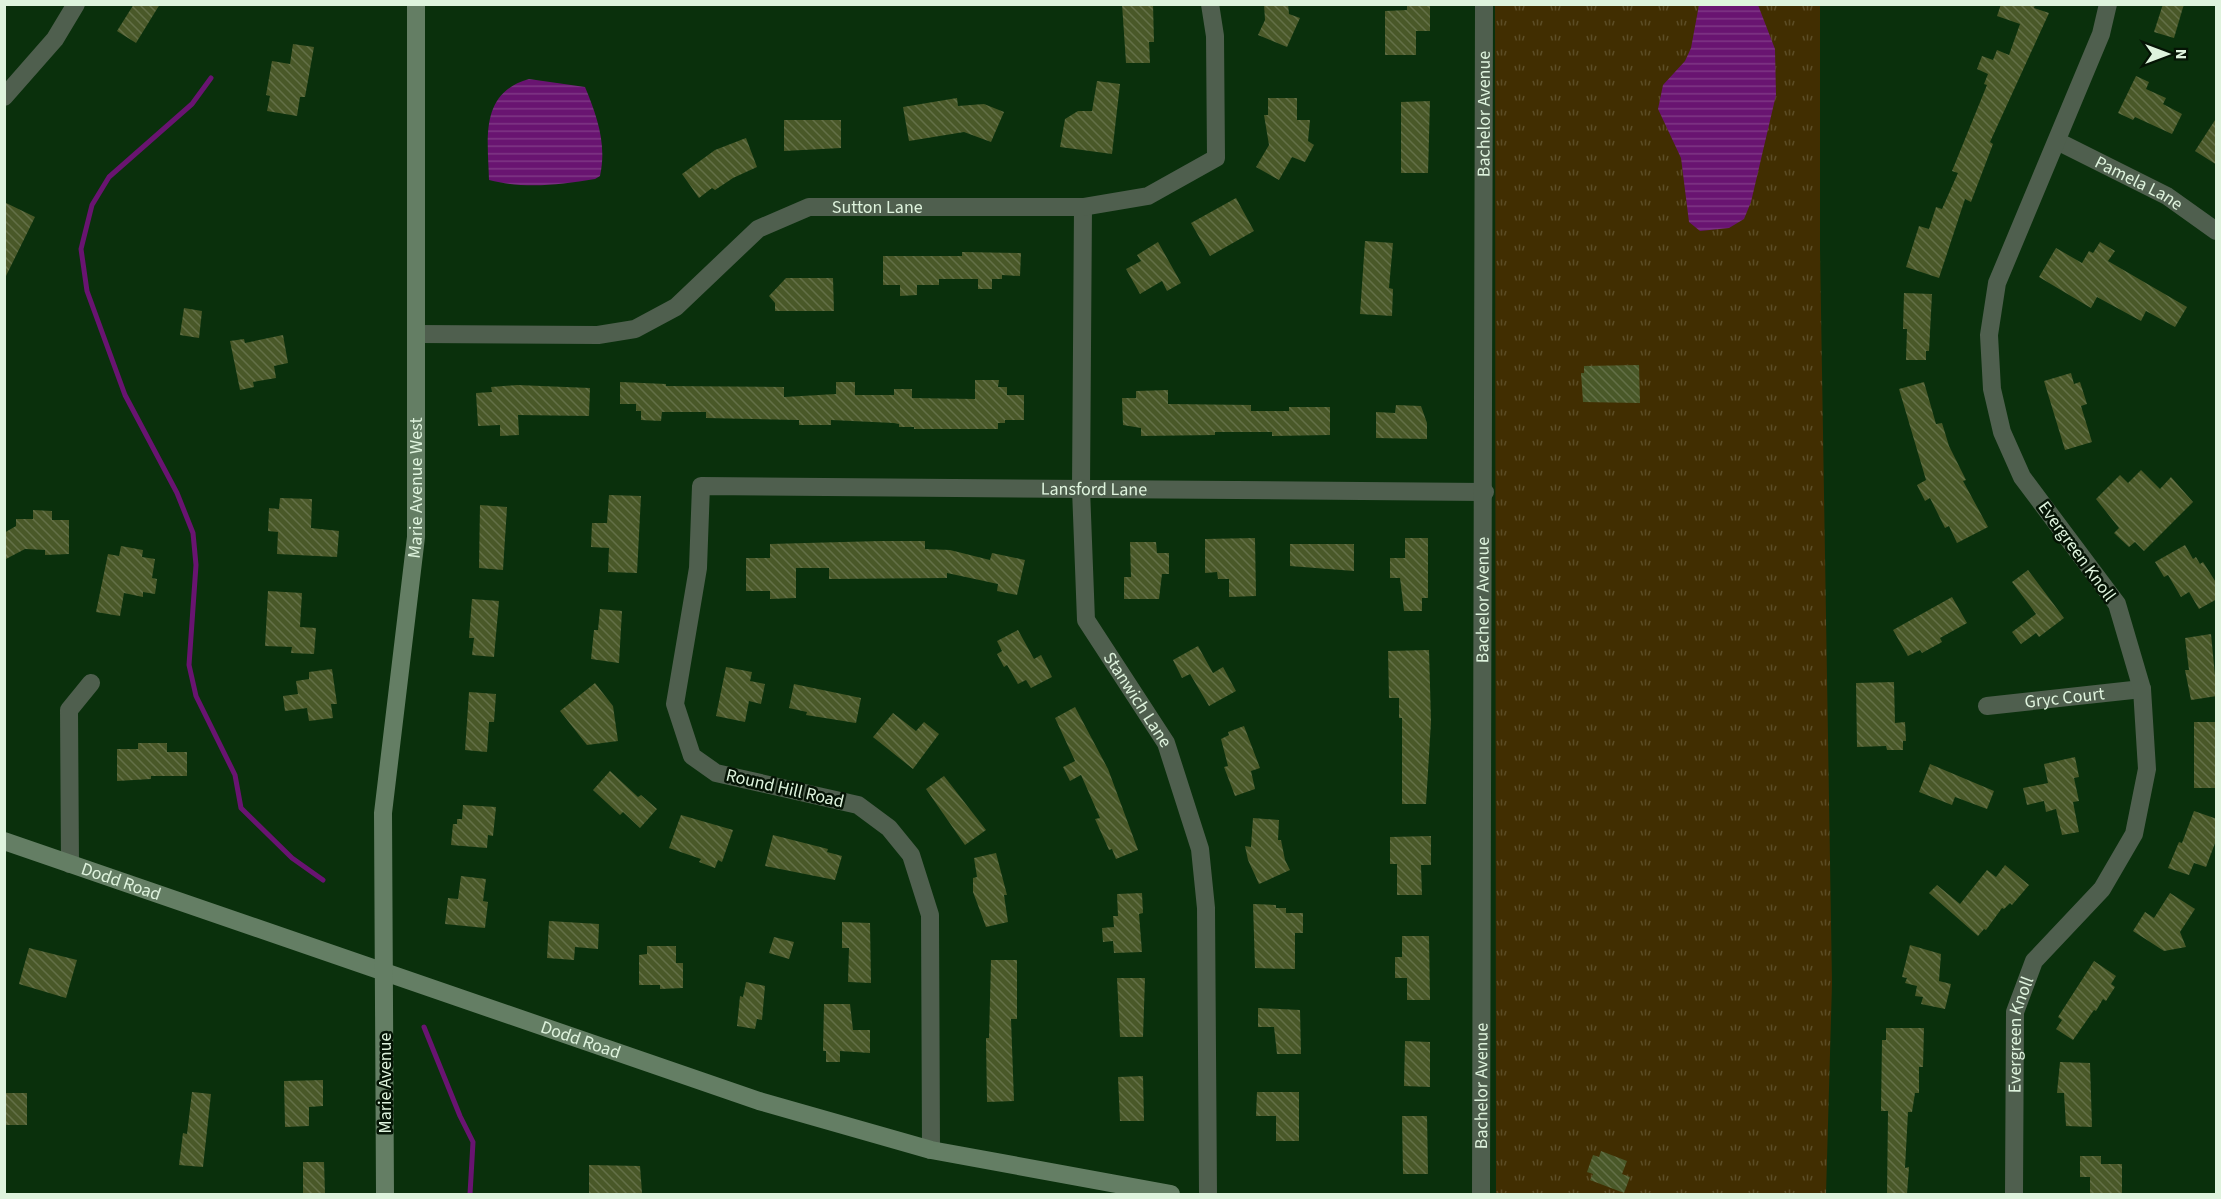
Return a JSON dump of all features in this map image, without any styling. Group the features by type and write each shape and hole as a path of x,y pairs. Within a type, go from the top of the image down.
{"main road":[{"name":"Marie Avenue West","path":"383,971 383,813 416,537 416,4"},
{"name":"Dodd Road","path":"4,841 759,1101 931,1149 1170,1194"},
{"name":"Marie Avenue","path":"383,971 385,1194"}],"street":[{"path":"4,97 55,39 76,4"},
{"name":"Sutton Lane","path":"417,334 598,335 635,330 676,307 758,229 809,207 1083,207 1149,196 1216,158 1215,36 1210,4"},
{"name":"Bachelor Avenue","path":"1481,1194 1485,492 1484,4"},
{"name":"Evergreen Knoll","path":"2014,1194 2015,1012 2034,961 2102,889 2134,834 2147,768 2142,689 2117,604 2022,477 2002,432 1992,389 1989,335 1997,282 2101,34 2108,4"},
{"name":"Pamela Lane","path":"2057,141 2167,196 2217,231"},
{"name":"Stanwich Lane","path":"1083,207 1081,489 1086,620 1166,743 1200,849 1206,908 1208,1194"},
{"name":"Lansford Lane","path":"701,486 1485,492"},
{"name":"Round Hill Road","path":"701,486 698,568 675,704 692,756 716,773 858,805 889,828 911,855 930,915 931,1149"},
{"path":"70,864 69,710 91,683"},
{"name":"Gryc Court","path":"1987,706 2142,689"}],"green space":[{"path":"1495,5 1820,5 1820,250 1832,983 1826,1194 1496,1194"}],"shaded area":[{"path":"1699,5 1758,5 1775,49 1776,95 1751,202 1744,219 1729,228 1700,231 1689,222 1681,158 1658,109 1663,85 1685,61 1691,48"},
{"path":"529,79 585,87 600,130 602,164 600,176 595,179 542,185 489,180 488,134 494,106 513,86"}],"building":[{"path":"134,4 160,4 136,43 117,31"},
{"path":"1122,4 1153,4 1154,42 1149,42 1150,63 1126,63"},
{"path":"1264,4 1288,4 1289,14 1300,18 1287,47 1258,35 1265,20"},
{"path":"1407,4 1430,4 1430,31 1416,31 1416,55 1385,55 1385,11 1407,10"},
{"path":"2001,4 2035,4 2034,8 2049,13 1990,142 1993,144 1971,202 1965,199 1939,278 1906,267 1919,226 1929,229 1936,207 1942,209 1958,173 1952,171 1987,85 1984,84 1988,74 1977,69 1982,56 1993,60 1997,50 2009,55 2020,24 1997,16"},
{"path":"2163,4 2184,4 2174,38 2154,32"},
{"path":"293,44 314,47 305,97 300,97 297,116 267,111 270,96 266,95 272,61 290,64"},
{"path":"2136,76 2149,82 2146,89 2166,98 2163,104 2182,114 2172,134 2135,117 2133,120 2118,113"},
{"path":"1097,81 1120,84 1112,154 1060,147 1065,119 1078,111 1092,111"},
{"path":"957,98 958,106 984,104 1004,112 991,142 964,132 909,141 903,107"},
{"path":"1268,98 1297,98 1297,120 1310,120 1308,141 1314,145 1305,162 1292,157 1279,180 1256,167 1269,145 1264,115 1268,115"},
{"path":"1430,101 1428,173 1401,173 1401,102"},
{"path":"2217,117 2217,165 2195,151"},
{"path":"784,120 841,120 841,148 784,151"},
{"path":"746,138 757,167 733,178 715,190 712,188 699,198 682,174 715,150"},
{"path":"1236,198 1254,231 1210,256 1191,223"},
{"path":"4,202 35,217 4,280"},
{"path":"1365,241 1393,243 1389,288 1393,289 1392,316 1360,314"},
{"path":"1158,242 1181,283 1167,291 1162,281 1140,294 1126,269 1141,261 1137,255"},
{"path":"2100,242 2115,251 2108,261 2187,307 2175,327 2146,311 2141,321 2097,297 2091,308 2039,277 2056,248 2082,263 2089,251 2093,253"},
{"path":"962,252 1021,253 1020,276 1002,275 1002,279 992,279 992,289 978,289 978,279 939,279 939,285 917,285 917,295 900,296 900,285 883,285 883,256 962,256"},
{"path":"786,278 833,278 834,311 775,311 775,303 769,296"},
{"path":"1904,293 1932,294 1929,351 1926,351 1926,360 1906,360 1907,329 1903,329"},
{"path":"184,308 202,311 199,338 180,335"},
{"path":"283,335 288,363 274,366 276,378 253,382 254,387 240,390 230,341 244,339 245,343"},
{"path":"1639,365 1640,403 1583,402 1581,373 1584,373 1584,366"},
{"path":"2071,373 2074,384 2080,382 2087,404 2081,406 2092,442 2065,450 2044,381"},
{"path":"975,380 999,380 998,387 1007,387 1007,395 1024,395 1024,420 1005,420 1005,423 998,423 998,429 914,429 914,427 899,427 899,424 894,423 831,420 831,425 799,425 799,420 706,418 706,412 662,412 661,421 641,420 641,411 636,411 636,404 620,404 620,382 666,384 666,386 784,387 784,397 836,394 836,382 855,382 855,395 894,395 894,389 912,389 912,398 975,399"},
{"path":"1924,382 1936,424 1942,423 1949,446 1966,480 1963,481 1988,527 1957,543 1949,526 1945,528 1930,498 1925,501 1917,485 1926,480 1899,389"},
{"path":"517,385 590,388 589,416 518,415 519,435 500,436 500,425 478,426 476,393 492,392 491,387"},
{"path":"1168,390 1168,404 1251,405 1251,411 1289,411 1289,407 1330,407 1330,435 1272,436 1272,432 1215,432 1215,435 1141,436 1141,428 1123,425 1122,398 1136,398 1136,391"},
{"path":"1396,405 1421,406 1427,423 1427,439 1376,438 1376,412 1395,413"},
{"path":"2141,470 2160,489 2171,477 2193,502 2144,551 2135,542 2129,547 2114,533 2119,528 2096,499 2120,475 2128,483"},
{"path":"609,495 641,496 637,573 608,572 609,548 591,547 592,523 607,523"},
{"path":"280,498 312,499 311,528 339,531 337,557 277,554 278,532 268,531 269,508 279,509"},
{"path":"480,505 507,507 503,570 479,568"},
{"path":"33,510 52,511 52,520 69,520 69,554 45,555 45,550 25,549 4,560 4,533 16,526 16,519 33,519"},
{"path":"1255,538 1256,596 1229,597 1229,579 1218,579 1217,572 1205,573 1205,539"},
{"path":"1405,538 1428,538 1428,598 1422,598 1422,611 1404,611 1400,578 1390,578 1390,558 1405,558"},
{"path":"925,541 925,549 950,550 990,560 992,553 1025,560 1017,595 997,591 998,584 947,573 947,578 829,579 829,568 796,568 796,598 770,599 770,591 746,591 746,558 770,558 770,544"},
{"path":"1130,542 1156,542 1157,553 1169,553 1169,574 1162,574 1159,599 1124,599 1124,577 1131,577"},
{"path":"1290,544 1354,544 1354,571 1290,566"},
{"path":"2185,545 2193,559 2196,557 2200,564 2203,562 2217,584 2217,599 2199,609 2189,592 2181,597 2168,575 2164,577 2155,562"},
{"path":"121,546 143,550 142,557 155,559 152,578 157,579 155,594 143,592 143,597 124,593 120,616 96,612 108,554 119,556"},
{"path":"2028,570 2064,618 2039,637 2036,633 2021,644 2012,632 2036,614 2012,582"},
{"path":"268,591 302,593 300,627 316,628 314,654 291,653 292,647 265,646"},
{"path":"1952,597 1967,623 1940,638 1942,642 1922,653 1920,650 1908,656 1893,630"},
{"path":"472,599 499,601 494,657 472,655 474,638 469,638"},
{"path":"600,609 622,611 619,663 591,659 594,630 598,630"},
{"path":"1018,630 1034,659 1041,655 1052,677 1031,688 1026,680 1018,684 1007,665 1004,667 997,654 1002,651 997,641"},
{"path":"2211,634 2217,696 2191,700 2185,670 2189,670 2185,638"},
{"path":"1198,646 1213,673 1223,667 1236,691 1209,706 1190,674 1182,678 1173,660"},
{"path":"1429,650 1431,722 1426,804 1402,804 1402,718 1399,718 1399,698 1389,698 1388,651"},
{"path":"726,667 752,672 750,681 765,684 761,704 749,701 745,722 716,716"},
{"path":"332,669 337,704 331,704 333,718 309,721 307,708 285,711 283,696 298,694 296,681 309,679 309,672"},
{"path":"1894,682 1895,723 1905,722 1906,741 1903,741 1903,750 1887,750 1886,746 1857,747 1856,683"},
{"path":"595,683 613,706 618,741 587,745 560,711"},
{"path":"794,684 861,698 856,723 806,715 807,712 789,708"},
{"path":"469,692 496,694 494,722 489,722 487,752 465,750"},
{"path":"1075,707 1108,769 1138,850 1116,859 1112,849 1109,850 1095,819 1100,818 1081,775 1070,781 1063,767 1075,761 1055,718"},
{"path":"893,713 916,731 924,722 939,734 913,769 873,737"},
{"path":"2194,722 2217,722 2217,788 2194,788"},
{"path":"1244,726 1260,768 1251,771 1255,789 1235,796 1224,767 1228,766 1221,739 1229,735 1228,732"},
{"path":"138,743 167,743 167,752 187,752 187,776 151,776 151,779 117,781 117,749 138,749"},
{"path":"2075,757 2079,777 2074,778 2079,801 2073,802 2079,832 2062,835 2056,809 2046,812 2044,801 2027,805 2023,788 2048,783 2044,764"},
{"path":"1930,764 1994,791 1987,809 1955,797 1952,805 1919,792"},
{"path":"610,771 638,797 641,795 657,809 640,828 623,812 620,815 593,790"},
{"path":"944,776 986,830 965,845 926,789"},
{"path":"463,805 496,807 493,836 488,835 487,848 451,845 453,824 457,824 457,819 462,819"},
{"path":"2194,811 2217,819 2217,838 2206,867 2194,863 2189,875 2168,868 2179,842 2182,843"},
{"path":"681,815 733,830 722,862 718,860 715,868 699,862 701,859 669,848"},
{"path":"1253,818 1279,820 1278,840 1281,840 1285,860 1290,870 1259,884 1248,860 1245,846 1251,847"},
{"path":"773,835 828,849 827,852 842,856 835,880 765,866"},
{"path":"1431,836 1431,865 1421,865 1422,895 1397,895 1397,864 1390,864 1390,837"},
{"path":"996,853 1007,895 1004,895 1008,922 986,927 973,892 973,878 977,877 974,858"},
{"path":"2005,865 2029,885 2012,905 2010,903 2004,909 2002,908 1986,930 1984,929 1978,936 1929,893 1937,885 1960,904 1987,870 1996,877"},
{"path":"461,876 486,879 483,901 488,902 485,928 445,924 448,898 458,899"},
{"path":"1142,893 1143,913 1139,914 1142,952 1114,953 1113,941 1103,942 1102,928 1114,927 1113,916 1118,916 1117,894"},
{"path":"2170,893 2195,909 2180,932 2186,947 2164,951 2133,931 2145,912 2154,918"},
{"path":"1253,904 1276,905 1276,908 1286,908 1286,913 1303,913 1303,933 1295,933 1295,969 1255,968"},
{"path":"549,921 599,924 598,949 575,947 574,960 547,958"},
{"path":"842,922 870,923 871,983 848,982 849,948 842,948"},
{"path":"1402,936 1429,936 1430,1000 1407,1000 1407,978 1395,978 1395,957 1402,957"},
{"path":"774,937 794,942 789,959 769,953"},
{"path":"1910,945 1941,954 1939,981 1951,984 1945,1009 1921,1004 1923,997 1915,996 1917,986 1905,983 1907,978 1902,977"},
{"path":"647,946 676,946 676,963 683,963 683,988 660,989 660,985 639,985 639,955 647,954"},
{"path":"29,948 77,960 66,998 19,984"},
{"path":"991,960 1017,960 1017,1019 1011,1019 1014,1101 987,1102 986,1038 989,1038"},
{"path":"2094,961 2116,976 2111,984 2115,987 2106,1001 2103,999 2096,1011 2094,1010 2073,1040 2056,1029 2062,1020 2058,1017"},
{"path":"1117,978 1145,978 1143,1037 1120,1037"},
{"path":"746,982 765,986 762,1020 757,1019 755,1029 737,1026 740,996 743,997"},
{"path":"824,1004 850,1004 853,1030 870,1030 870,1053 840,1051 840,1062 826,1062 826,1051 823,1051"},
{"path":"1258,1008 1300,1010 1301,1054 1277,1054 1274,1027 1258,1027"},
{"path":"1886,1028 1924,1028 1923,1067 1919,1067 1919,1093 1915,1093 1912,1112 1908,1112 1905,1168 1909,1167 1907,1194 1887,1194 1888,1111 1881,1111 1882,1040 1886,1040"},
{"path":"1405,1041 1430,1042 1430,1087 1404,1086"},
{"path":"2060,1062 2090,1063 2092,1127 2066,1126 2064,1093 2057,1093"},
{"path":"1143,1076 1144,1121 1120,1121 1118,1077"},
{"path":"323,1080 323,1106 309,1107 309,1126 285,1127 284,1081"},
{"path":"192,1092 211,1094 203,1167 179,1165 183,1133 187,1134"},
{"path":"1257,1092 1299,1092 1299,1141 1276,1141 1276,1116 1256,1116"},
{"path":"4,1093 27,1093 27,1125 4,1125"},
{"path":"1402,1116 1427,1116 1428,1174 1403,1174"},
{"path":"1601,1151 1627,1161 1622,1174 1630,1177 1624,1193 1590,1180 1593,1174 1587,1172 1593,1155 1599,1157"},
{"path":"2080,1156 2101,1156 2101,1164 2122,1164 2122,1194 2090,1194 2090,1177 2080,1177"},
{"path":"303,1162 324,1162 325,1194 303,1194"},
{"path":"589,1165 640,1166 642,1193 589,1193"}],"waterway":[{"path":"211,78 192,104 109,177 92,205 81,249 87,291 125,395 177,493 193,533 196,565 189,665 196,696 235,775 241,808 292,858 323,880"},
{"path":"424,1027 473,1142 470,1194"}]}
